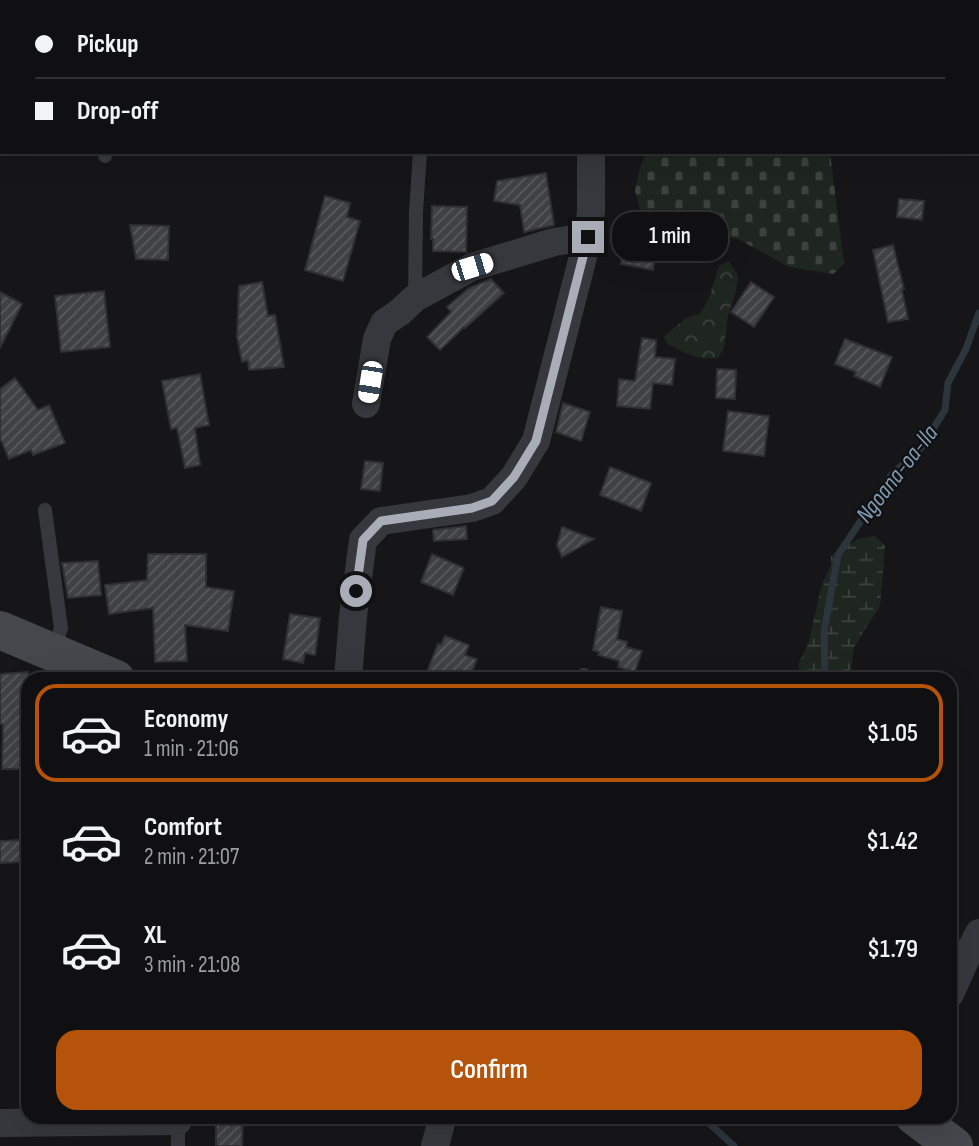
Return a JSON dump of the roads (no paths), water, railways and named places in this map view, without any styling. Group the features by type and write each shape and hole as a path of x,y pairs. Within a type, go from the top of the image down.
{"main road":[{"path":"0,630 100,672"},
{"path":"925,1124 954,1146"}],"street":[{"path":"349,672 363,540 381,521 472,508 492,501 514,477 536,441 588,237 591,154"},
{"path":"366,404 377,339 384,323 400,313 415,298 472,267 554,242 588,237"},
{"path":"957,978 979,933"},
{"path":"0,1123 21,1124"},
{"path":"36,1124 179,1128"},
{"path":"435,1146 441,1124"}],"lane":[{"path":"415,298 420,154"},
{"path":"45,510 61,628 54,652"}],"waterway":[{"name":"Ngoana-oa-lla","path":"825,672 824,632 838,555 892,474 921,448 945,410 948,383 966,349 979,313"},
{"name":"Ngoana-oa-lla","path":"710,1124 734,1146"}]}
